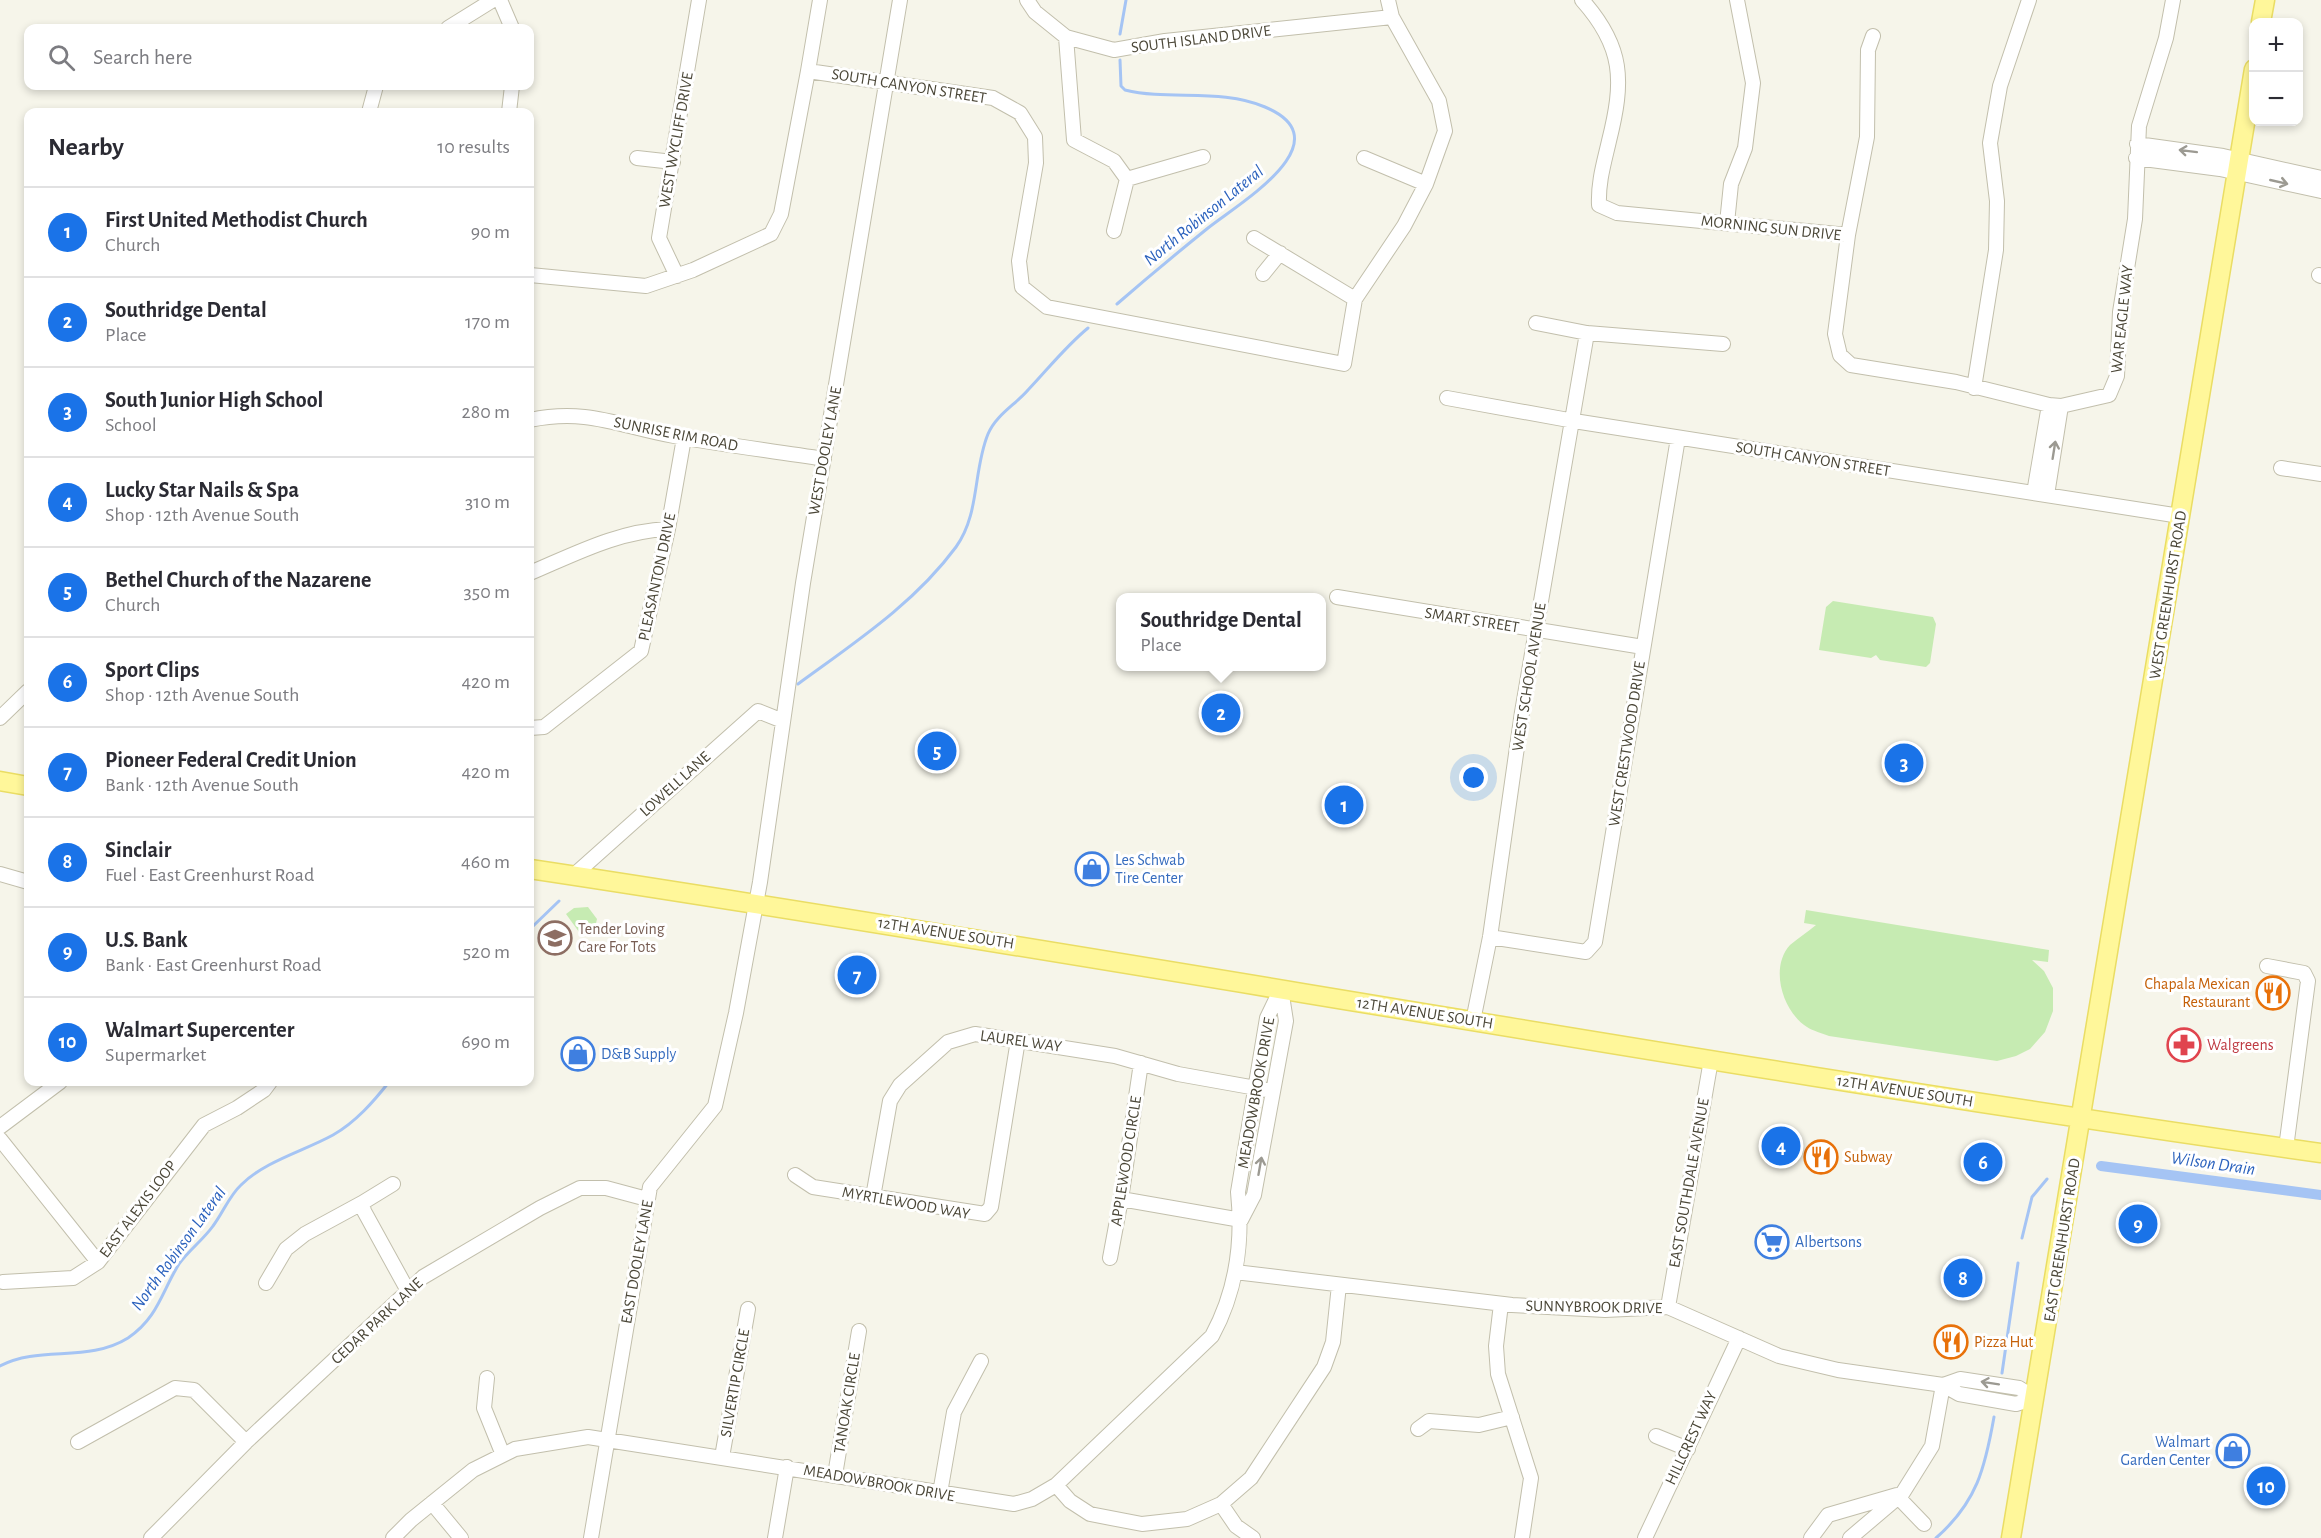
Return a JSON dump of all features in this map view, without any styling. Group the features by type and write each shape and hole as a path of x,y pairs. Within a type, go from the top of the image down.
{"main road":[{"path":"2262,18 2265,0"},
{"name":"WEST GREENHURST ROAD","path":"2082,1120 2253,72"},
{"path":"0,781 24,785"},
{"name":"12TH AVENUE SOUTH","path":"534,870 756,903 2082,1120 2321,1153"},
{"name":"EAST GREENHURST ROAD","path":"2011,1538 2082,1120"}],"street":[{"path":"454,24 493,0"},
{"path":"500,0 510,24"},
{"name":"WEST WYCLIFF DRIVE","path":"677,276 659,238 699,0"},
{"path":"808,70 820,0"},
{"name":"WEST DOOLEY LANE","path":"756,903 824,459 900,0"},
{"name":"SOUTH ISLAND DRIVE","path":"1027,0 1035,12 1066,37 1114,50 1165,41 1392,17"},
{"path":"1254,238 1355,299 1404,226 1426,184 1445,130 1439,101 1392,17 1388,0"},
{"name":"MORNING SUN DRIVE","path":"1582,0 1599,20 1619,65 1612,129 1599,186 1599,205 1617,213 1848,235 1835,334 1840,355 1851,365 1956,382 2055,405"},
{"path":"1727,223 1731,184 1745,148 1753,83 1737,0"},
{"path":"1974,388 1996,250 1997,201 1990,143 2000,86 2029,0"},
{"name":"WAR EAGLE WAY","path":"2055,405 2099,399 2109,395 2114,388 2117,376 2120,312 2135,219 2137,151 2144,106 2166,38 2173,0"},
{"path":"1848,235 1867,137 1868,50 1873,36"},
{"path":"1066,37 1074,140 1114,161 1127,179 1114,231"},
{"name":"SOUTH CANYON STREET","path":"534,275 646,286 677,276 771,234 781,214 808,70 993,98 1020,113 1035,137 1036,163 1019,261 1022,287 1047,307 1344,364 1355,299"},
{"path":"370,108 375,90"},
{"path":"509,108 511,90"},
{"path":"2137,151 2321,178"},
{"path":"1127,179 1203,157"},
{"path":"637,158 673,162"},
{"path":"1364,158 1426,184"},
{"path":"2238,166 2321,191"},
{"path":"1263,274 1280,253"},
{"path":"1536,323 1587,333 1723,344"},
{"name":"WEST SCHOOL AVENUE","path":"1473,1021 1490,937 1537,630 1587,333"},
{"name":"SOUTH CANYON STREET","path":"1447,398 1678,438 2180,516"},
{"path":"2041,494 2055,405"},
{"name":"SUNRISE RIM ROAD","path":"534,419 557,414 579,414 684,438 824,459"},
{"name":"PLEASANTON DRIVE","path":"534,728 544,727 641,651 668,529 684,438"},
{"name":"WEST CRESTWOOD DRIVE","path":"1490,937 1586,952 1595,942 1678,438"},
{"path":"2281,468 2321,474"},
{"path":"534,571 609,539 647,530 668,529"},
{"name":"SMART STREET","path":"1337,597 1643,647"},
{"path":"0,717 24,695"},
{"name":"LOWELL LANE","path":"573,876 758,711 783,721"},
{"path":"0,874 24,881"},
{"name":"EAST DOOLEY LANE","path":"591,1538 650,1187 715,1106 736,1013 756,903"},
{"path":"2267,966 2304,973 2308,981 2286,1148"},
{"name":"MEADOWBROOK DRIVE","path":"393,1538 473,1470 515,1449 588,1437 607,1438 1014,1504 1032,1499 1056,1485 1212,1336 1230,1300 1241,1220 1238,1192 1267,1018 1281,989"},
{"name":"MEADOWBROOK DRIVE","path":"1241,1220 1254,1195 1286,1021 1281,989"},
{"name":"LAUREL WAY","path":"873,1197 884,1122 890,1101 900,1085 941,1048 961,1036 975,1034 1018,1040 1141,1063 1178,1074 1273,1091"},
{"name":"MYRTLEWOOD WAY","path":"795,1175 813,1187 985,1214 991,1207 1018,1040"},
{"name":"EAST SOUTHDALE AVENUE","path":"1668,1307 1711,1060"},
{"name":"APPLEWOOD CIRCLE","path":"1110,1258 1141,1063"},
{"path":"0,1127 55,1086"},
{"name":"EAST ALEXIS LOOP","path":"0,1139 98,1262 189,1140 204,1125 237,1108 267,1086"},
{"path":"266,1283 286,1249 305,1234 393,1184"},
{"name":"CEDAR PARK LANE","path":"151,1538 246,1443 423,1277 540,1208 580,1188 606,1188 648,1199"},
{"path":"1121,1199 1241,1220"},
{"path":"362,1203 364,1212 408,1291"},
{"path":"3,1282 73,1278 98,1262"},
{"name":"SUNNYBROOK DRIVE","path":"1235,1272 1501,1304 1605,1310 1668,1307 1779,1356 1838,1370 1943,1385 1959,1395 2016,1404 2035,1398"},
{"path":"1056,1485 1070,1501 1090,1514 1141,1531 1187,1519 1221,1504 1251,1478 1324,1367 1333,1342 1339,1285"},
{"path":"1501,1304 1497,1363 1531,1478 1522,1538"},
{"name":"SILVERTIP CIRCLE","path":"722,1457 748,1309"},
{"name":"TANOAK CIRCLE","path":"835,1475 859,1331"},
{"name":"HILLCREST WAY","path":"1645,1538 1740,1338"},
{"path":"940,1493 954,1412 981,1361"},
{"path":"487,1378 484,1408 503,1455"},
{"path":"1850,1538 1900,1496 1932,1446 1943,1385"},
{"path":"78,1442 176,1388 194,1390 246,1443"},
{"path":"1418,1429 1429,1421 1479,1425 1512,1417"},
{"path":"1656,1436 1688,1449"},
{"path":"775,1538 787,1467"},
{"path":"1900,1496 1924,1524"},
{"path":"1811,1538 1828,1515 1900,1496"},
{"path":"432,1503 461,1538"},
{"path":"1221,1504 1236,1526 1254,1538"}],"green space":[{"path":"1833,601 1933,617 1936,624 1930,663 1926,667 1880,660 1876,655 1871,658 1819,650 1826,607"},
{"path":"588,907 597,919 594,932 579,932 566,914 574,908"},
{"path":"1806,910 2049,950 2048,962 2032,960 2044,971 2053,988 2053,1011 2045,1032 2030,1049 1997,1061 1829,1036 1809,1028 1791,1011 1780,977 1780,965 1790,945 1816,925 1804,923"}],"waterway":[{"name":"North Robinson Lateral","path":"1120,34 1126,0"},
{"name":"North Robinson Lateral","path":"1117,304 1208,228 1261,188 1278,171 1290,154 1294,137 1287,121 1265,107 1248,101 1213,96 1160,95 1125,90 1121,86 1120,60"},
{"name":"North Robinson Lateral","path":"798,684 882,622 939,568 964,534 973,506 983,448 991,427 1088,328"},
{"name":"North Robinson Lateral","path":"534,925 559,901"},
{"name":"North Robinson Lateral","path":"0,1366 31,1356 97,1350 113,1346 128,1338 153,1313 179,1264 217,1221 241,1185 261,1169 341,1130 364,1111 386,1086"},
{"name":"Wilson Drain","path":"2101,1166 2321,1195"},
{"name":"Wilson Drain","path":"2022,1238 2032,1197 2047,1179"},
{"name":"Wilson Drain","path":"2002,1373 2018,1263"},
{"name":"Wilson Drain","path":"1936,1538 1961,1511 1977,1483 1983,1468 1994,1417"}],"place":[{"name":"Southridge Dental","path":"1221,713"},
{"name":"Bethel Church of the Nazarene","path":"937,751"},
{"name":"South Junior High School","path":"1904,763"},
{"name":"First United Methodist Church","path":"1344,805"},
{"name":"Les Schwab Tire Center","path":"1092,869"},
{"name":"Tender Loving Care For Tots","path":"555,938"},
{"name":"Pioneer Federal Credit Union","path":"857,975"},
{"name":"Chapala Mexican Restaurant","path":"2273,993"},
{"name":"Walgreens","path":"2184,1045"},
{"name":"D&B Supply","path":"578,1054"},
{"name":"Lucky Star Nails & Spa","path":"1781,1146"},
{"name":"Subway","path":"1821,1157"},
{"name":"Sport Clips","path":"1983,1162"},
{"name":"U.S. Bank","path":"2138,1224"},
{"name":"Albertsons","path":"1772,1242"},
{"name":"Sinclair","path":"1963,1278"},
{"name":"Pizza Hut","path":"1951,1342"},
{"name":"Walmart Garden Center","path":"2233,1451"},
{"name":"Walmart Supercenter","path":"2266,1486"}]}
